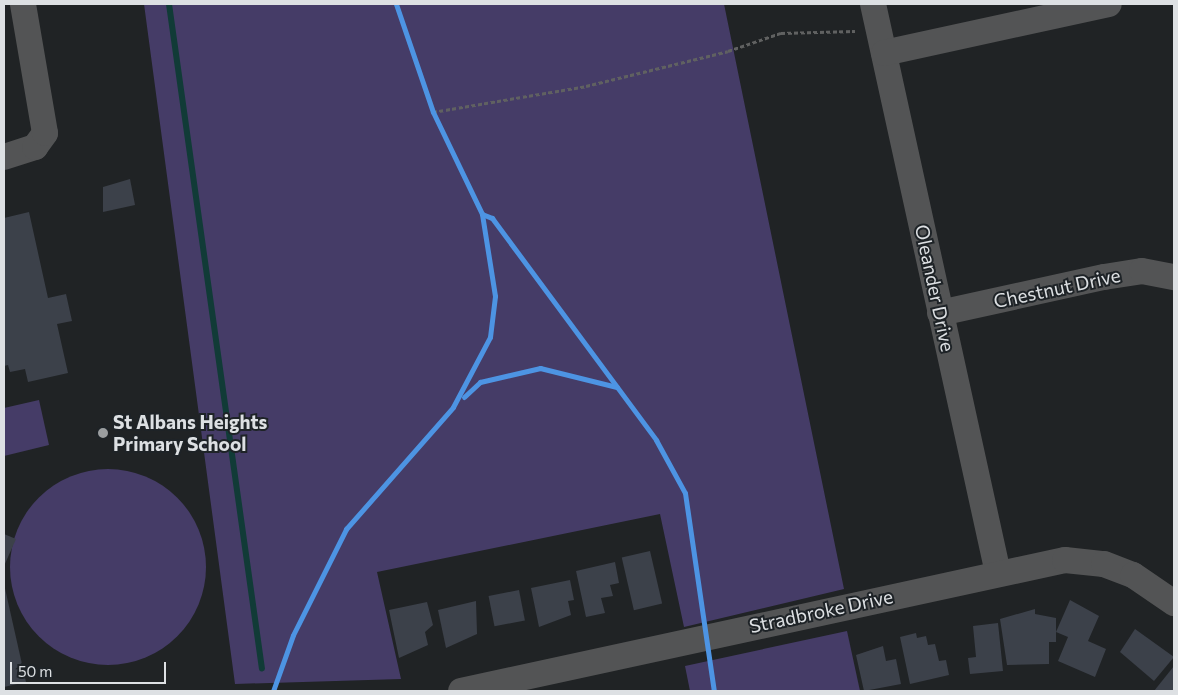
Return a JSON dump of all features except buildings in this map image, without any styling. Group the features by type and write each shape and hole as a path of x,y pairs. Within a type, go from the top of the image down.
{"street":[{"path":"4,157 35,147 42,141 45,124 23,4"},
{"name":"Oleander Drive","path":"873,4 998,573"},
{"path":"884,53 1109,4"},
{"name":"Chestnut Drive","path":"940,313 1104,277 1142,271 1174,277"},
{"name":"Stradbroke Drive","path":"461,691 1065,560 1104,564 1133,575 1174,603"}],"path":[{"path":"433,112 586,86 728,51 781,32 856,31"},
{"path":"430,103 437,121"}],"shaded area":[{"path":"144,4 724,4 844,589 684,627 660,514 377,572 401,679 235,684"},
{"path":"39,400 49,445 4,456 4,408"},
{"path":"98,469 118,469 146,476 170,491 184,505 199,529 206,557 206,577 199,605 184,629 170,643 146,658 118,665 98,665 70,658 46,643 32,629 17,605 10,577 10,557 17,529 32,505 46,491 70,476"},
{"path":"847,631 860,691 690,691 685,666"}],"waterway":[{"path":"169,4 262,669"}],"cycle path":[{"path":"396,4 433,112 482,214 492,218 656,440 685,493 714,691"},
{"path":"273,691 293,635 346,529 453,407 490,337 495,296 482,214"},
{"path":"464,397 480,382 540,368 617,387"}],"place":[{"name":"St Albans Heights Primary School","path":"103,433"}]}
